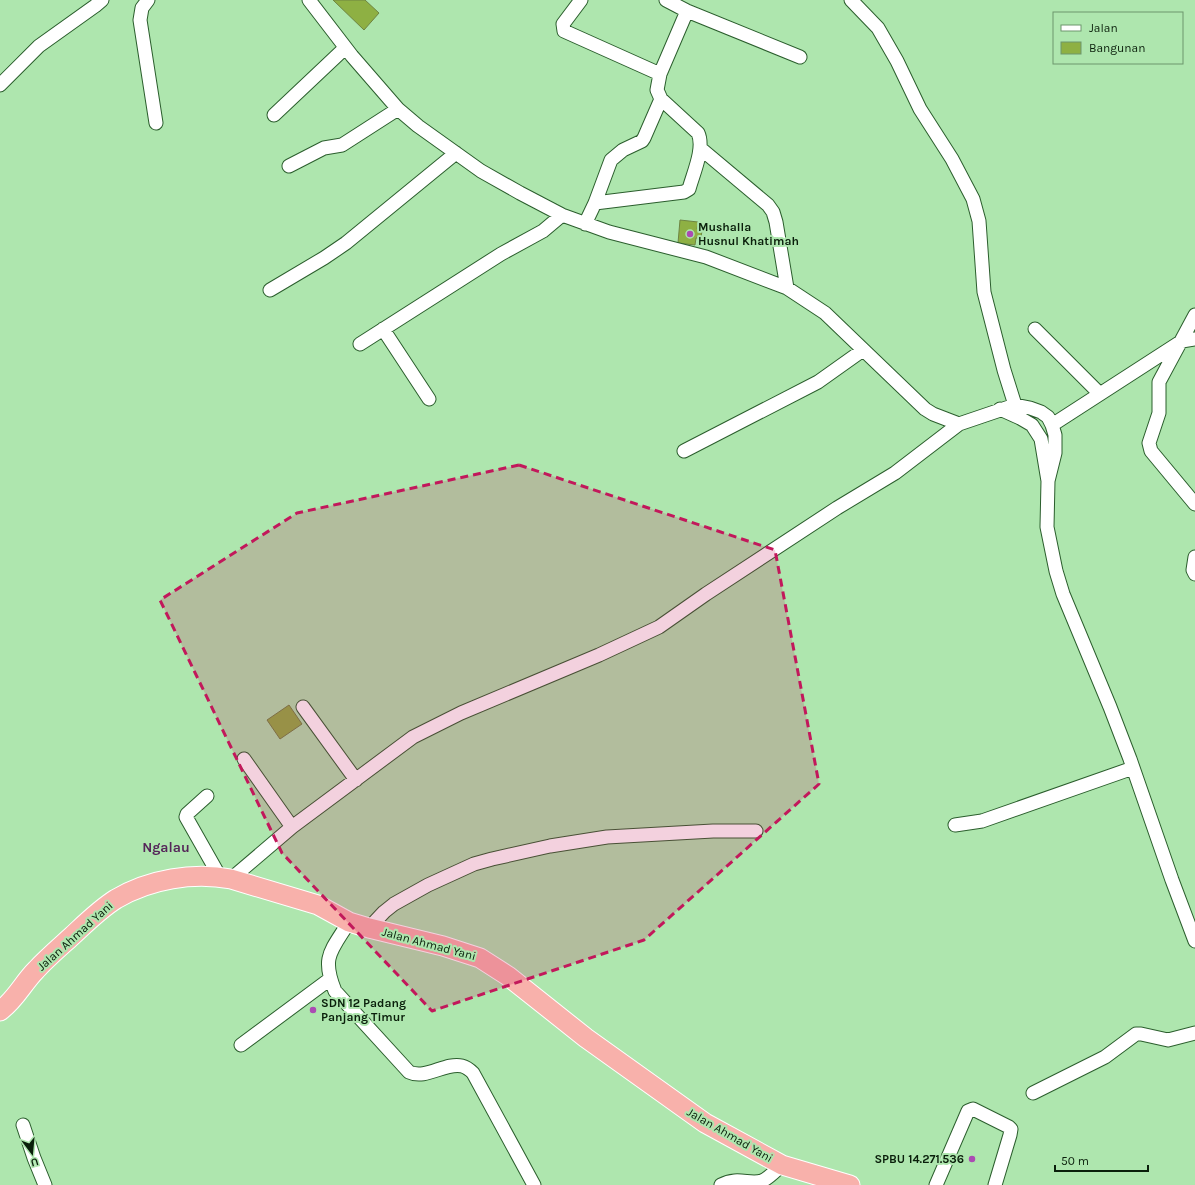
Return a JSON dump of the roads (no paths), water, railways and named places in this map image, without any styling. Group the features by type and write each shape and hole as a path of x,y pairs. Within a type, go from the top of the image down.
{"highway":[{"name":"Jalan Ahmad Yani","path":"5,1007 35,970 95,914 116,899 139,888 163,880 184,877 226,878 318,905 349,922 443,946 480,958 508,976 586,1038 705,1123 782,1165 850,1185"}],"street":[{"path":"0,85 39,46 102,0"},
{"path":"148,0 142,8 140,20 156,123"},
{"path":"309,0 345,48 398,109 418,126 481,171 562,215 584,224 706,257 787,288 826,313 925,409 933,414 959,424"},
{"path":"581,0 564,24 564,31 660,74"},
{"path":"666,0 800,57"},
{"path":"851,0 878,28 897,61 920,109 952,159 973,199 979,221 984,292 1004,370 1015,405"},
{"path":"595,203 684,192 689,189 701,139 698,133 661,99 657,90 660,74 687,10"},
{"path":"274,115 345,48"},
{"path":"584,224 595,203 610,160 623,150 642,141 661,99"},
{"path":"289,166 321,149 342,145 398,109"},
{"path":"700,148 768,205 773,212 787,288"},
{"path":"270,290 346,243 456,153"},
{"path":"360,344 501,254 543,231 562,215"},
{"path":"1195,315 1159,382 1159,413 1148,443 1150,452 1195,504"},
{"path":"383,329 429,399"},
{"path":"1034,329 1100,394"},
{"path":"1052,425 1182,341 1195,339"},
{"path":"684,451 818,382 863,350"},
{"path":"207,796 187,814 186,817 226,878 413,737 461,713 599,655 659,627 824,516 895,473 959,424 1015,405 1041,412 1048,417 1055,435 1055,452 1048,481"},
{"path":"1000,409 1032,425 1041,440 1048,481 1047,527 1056,571 1063,594 1110,707 1195,941"},
{"path":"1195,557 1193,570 1195,574"},
{"path":"303,707 356,780"},
{"path":"244,759 292,827"},
{"path":"955,825 982,820 1133,768"},
{"path":"369,928 394,904 428,885 474,864 492,859 550,846 607,838 676,833 756,831"},
{"path":"349,922 329,952 327,965 335,991 409,1072 418,1074 455,1066 462,1066 473,1073 534,1185"},
{"path":"241,1045 330,978"},
{"path":"1033,1093 1105,1057 1136,1034 1168,1040 1195,1033"},
{"path":"936,1185 968,1111 973,1109 1009,1126 1011,1129 995,1185"},
{"path":"23,1125 45,1185"},
{"path":"721,1185 734,1180 761,1181 782,1165"}],"place":[{"name":"Mushalla Husnul Khatimah","path":"690,234"},
{"name":"SDN 12 Padang Panjang Timur","path":"313,1010"},
{"name":"SPBU 14.271.536","path":"972,1159"}],"district":[{"name":"Ngalau","path":"166,847"}]}
